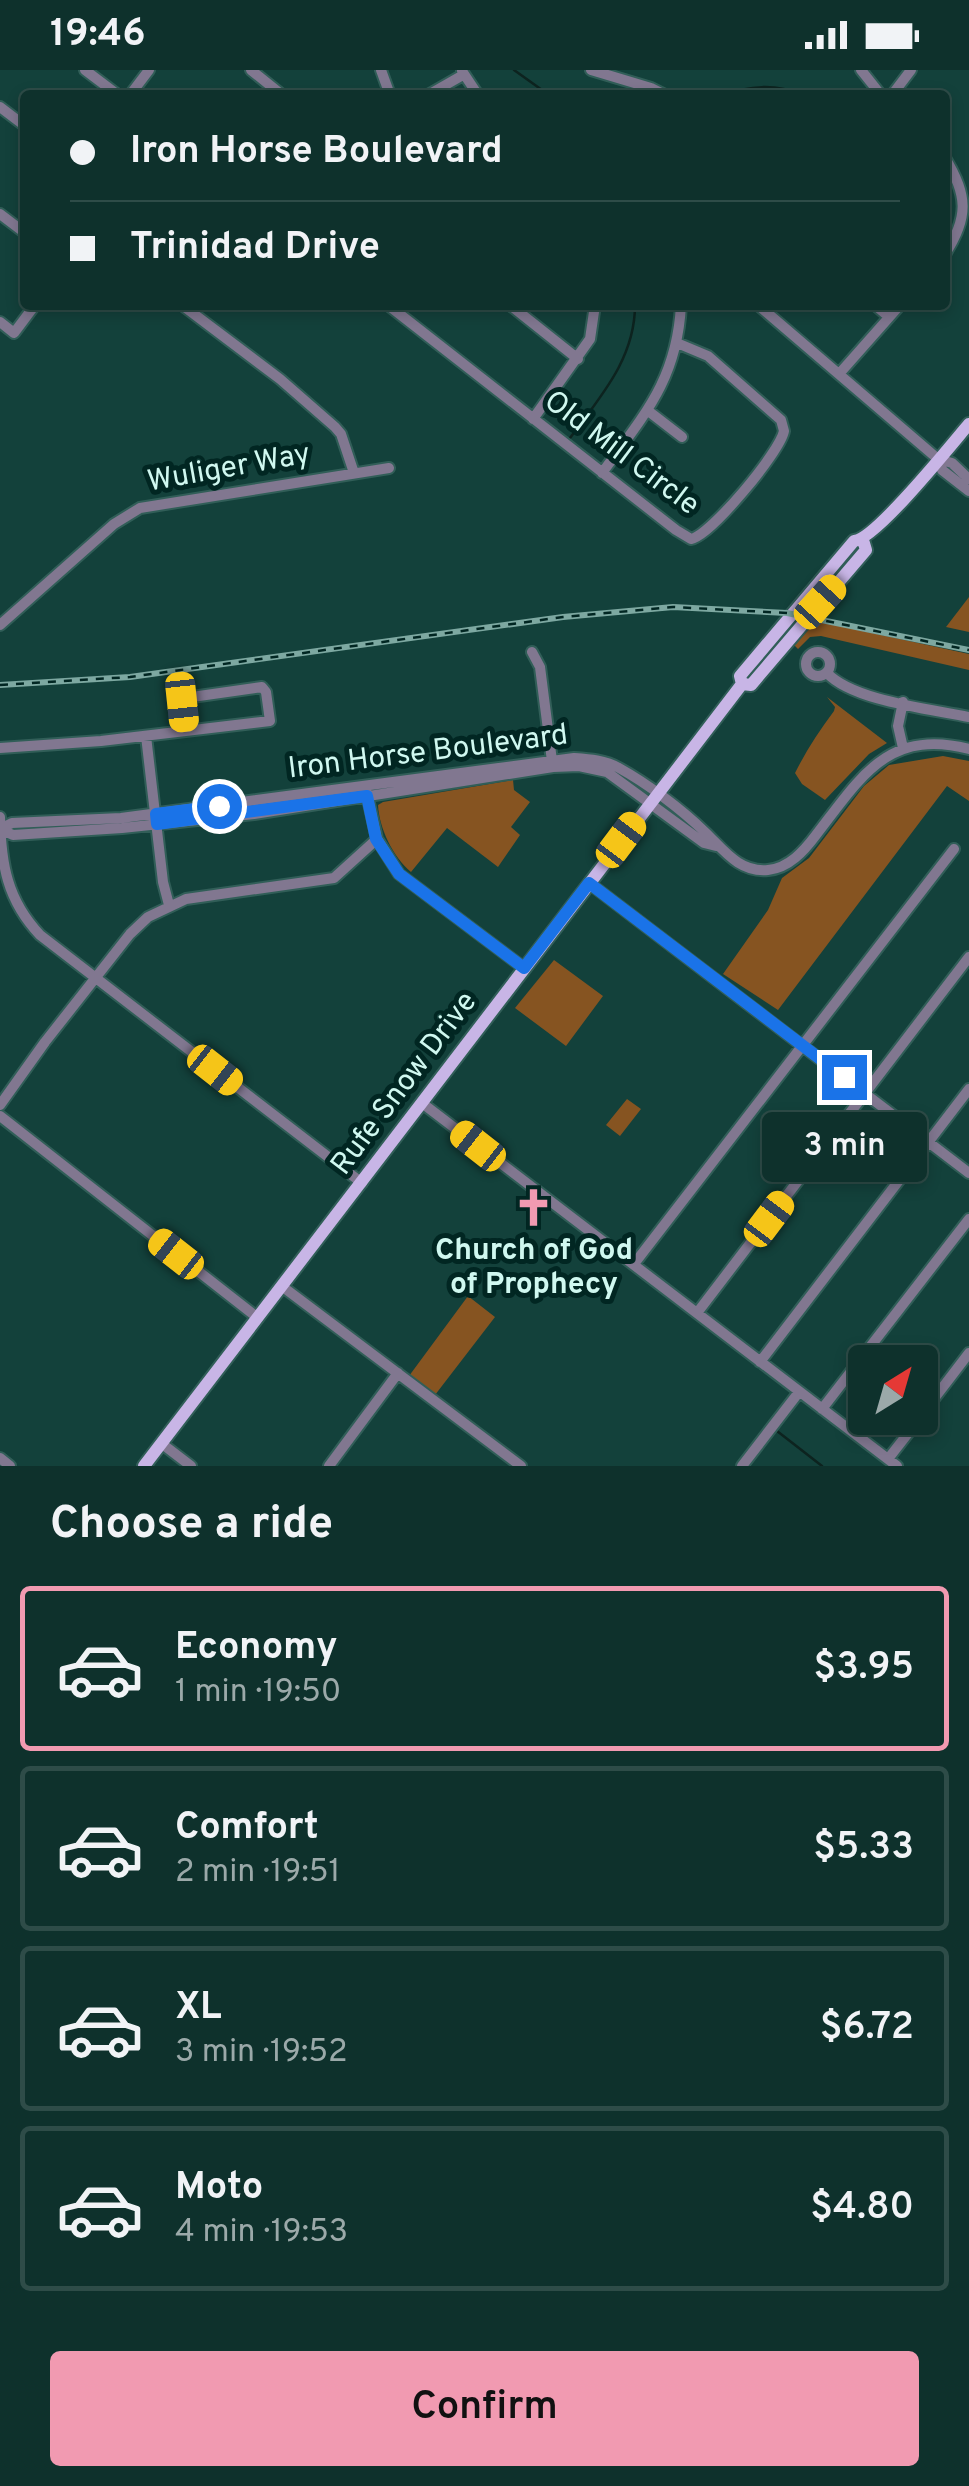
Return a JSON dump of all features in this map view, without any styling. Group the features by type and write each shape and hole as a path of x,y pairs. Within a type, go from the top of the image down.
{"main road":[{"name":"Rufe Snow Drive","path":"144,1466 742,684 740,676 854,541 863,540 969,424"}],"street":[{"path":"86,70 112,90"},
{"path":"134,90 149,70"},
{"path":"250,70 276,90"},
{"path":"591,70 655,90"},
{"path":"861,70 876,90"},
{"path":"435,90 462,72"},
{"path":"0,107 20,122"},
{"path":"950,167 967,196 963,223 950,245"},
{"path":"0,214 20,229"},
{"path":"0,322 14,333 31,310"},
{"path":"189,310 280,379 335,427 354,473"},
{"name":"Old Mill Circle","path":"394,310 691,539 698,538 782,441 783,423 708,356 677,343"},
{"path":"516,310 578,359"},
{"path":"533,419 578,359 593,331 595,310"},
{"path":"602,472 665,381 677,343 680,310"},
{"path":"764,310 938,460 952,464 969,479"},
{"path":"881,310 889,317"},
{"path":"839,374 895,310"},
{"path":"647,410 682,437"},
{"path":"938,460 942,470 969,490"},
{"name":"Wuliger Way","path":"0,625 114,524 140,508 388,468"},
{"path":"532,652 540,667 552,762"},
{"path":"827,672 857,691 969,717"},
{"path":"0,748 146,736 270,722 266,692 262,688 185,698 185,731"},
{"path":"903,702 898,726 903,748 945,743 969,749"},
{"path":"146,736 164,894 169,905"},
{"name":"Iron Horse Boulevard","path":"0,829 12,823 157,819 552,762 607,772 653,797 704,843 716,846 750,868 769,870 800,854 874,765 903,748"},
{"path":"366,790 376,839 389,862 407,882 524,968"},
{"path":"0,817 4,873 22,916 40,935 362,1183"},
{"path":"0,1105 136,928 169,905 186,900 322,882 344,872 376,839"},
{"path":"634,1264 954,849"},
{"path":"589,883 969,1172"},
{"path":"697,1313 969,957"},
{"path":"760,1362 969,1089"},
{"path":"422,1103 893,1462 909,1435"},
{"path":"0,1116 258,1318"},
{"path":"822,1410 969,1219"},
{"path":"283,1287 522,1466"},
{"path":"938,1393 969,1352"},
{"path":"328,1466 398,1373"},
{"path":"747,1464 799,1392"},
{"path":"161,1443 191,1466"},
{"path":"0,1458 10,1466"}],"shaded area":[{"path":"969,597 969,632 946,627"},
{"path":"817,621 969,654 969,670 821,636 810,637 798,649 794,645"},
{"path":"827,697 887,743 869,754 825,800 802,784 795,773 834,711"},
{"path":"943,756 969,761 969,801 947,786 778,1010 723,974 768,910 782,878 809,858 864,786 889,765"},
{"path":"513,780 514,790 530,802 511,827 520,835 498,867 447,828 411,872 388,842 379,814 378,805 383,802"},
{"path":"554,960 603,996 566,1046 515,1008"},
{"path":"627,1099 641,1109 620,1136 606,1125"},
{"path":"468,1296 495,1317 435,1395 409,1376"}],"waterway":[{"path":"514,70 542,90"},
{"path":"742,90 785,90"},
{"path":"570,438 614,376 629,343 634,310"},
{"path":"777,1431 822,1466"}],"railway":[{"path":"0,685 130,677 563,617 673,607 787,613 969,650"}],"place":[{"name":"Church of God of Prophecy","path":"534,1207"}],"route":[{"path":"219,806 156,814 157,824 367,796 376,839 399,874 524,968 589,883 844,1077"}]}
